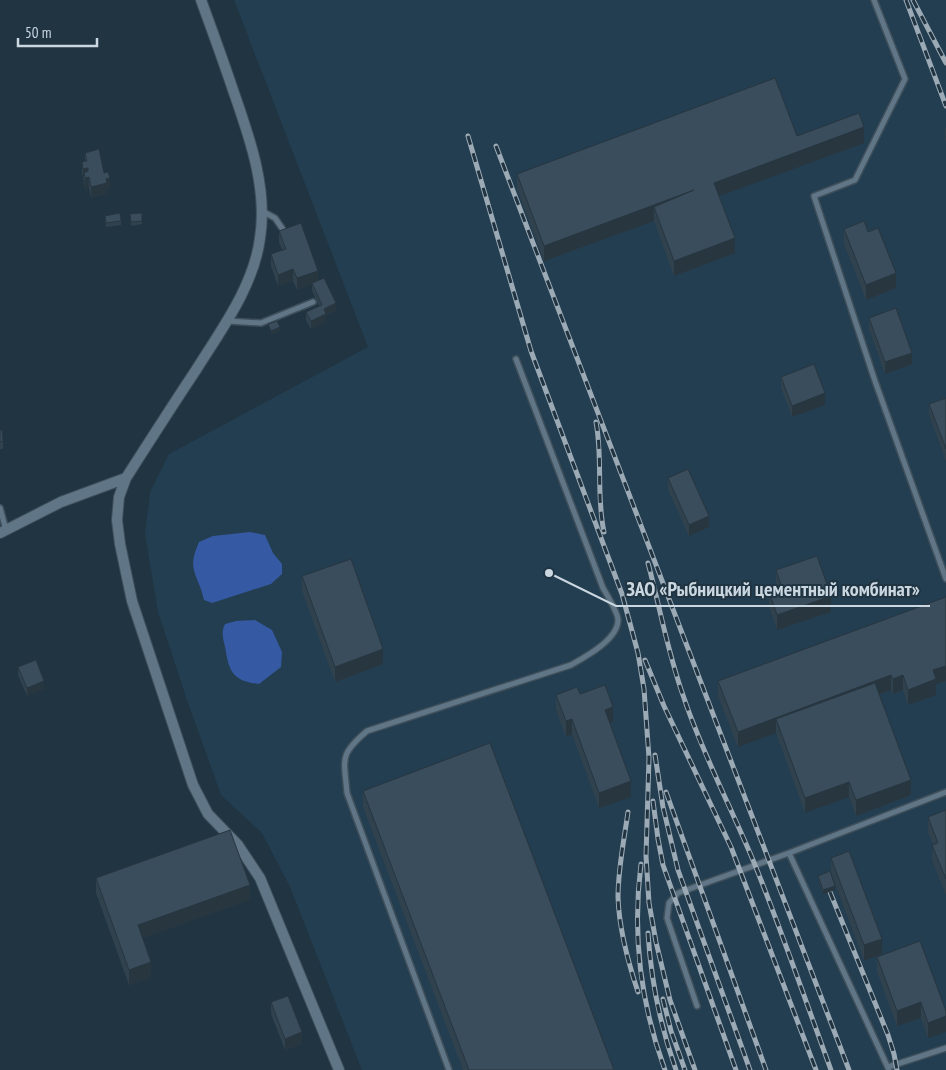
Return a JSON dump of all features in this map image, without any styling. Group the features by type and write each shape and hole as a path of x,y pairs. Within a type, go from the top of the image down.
{"street":[{"path":"201,0 248,133 262,210 260,238 252,267 227,321 126,478 119,497 117,520 120,544 132,601 193,785 208,814 238,845 260,878 339,1070"},
{"path":"3,531 61,502 126,478"}],"lane":[{"path":"874,0 905,79 855,180 814,196 874,381 946,579"},
{"path":"262,210 275,218 284,231"},
{"path":"227,321 261,323 313,302"},
{"path":"449,1070 347,793 344,760 350,746 367,731 572,664 588,656 615,633 619,618 603,588 516,359"},
{"path":"0,508 3,531"},
{"path":"697,1006 667,918 669,903 678,893 789,853 946,792"},
{"path":"789,853 888,1068 946,1048"}],"shaded area":[{"path":"234,0 946,0 946,1070 362,1070 290,887 262,833 221,795 158,612 145,534 150,492 169,454 368,347"}],"water":[{"path":"250,532 265,535 273,553 282,564 282,574 271,584 212,603 204,600 193,566 199,542 213,536"},
{"path":"255,620 272,630 282,652 281,667 259,684 250,683 233,673 228,662 223,635 225,624 236,621"}],"building":[{"path":"775,78 797,136 859,113 864,127 714,183 735,238 674,261 654,207 694,190 544,246 517,174"},
{"path":"99,149 104,173 108,172 110,178 106,179 107,183 91,187 89,177 85,178 84,173 88,171 88,168 83,169 82,162 87,161 85,153"},
{"path":"120,213 121,221 106,223 105,216"},
{"path":"142,213 142,221 131,222 130,214"},
{"path":"864,221 868,232 878,228 896,273 866,285 844,229"},
{"path":"301,223 318,271 297,278 293,269 278,275 271,254 286,249 279,231"},
{"path":"324,278 336,303 324,309 326,314 311,321 306,312 322,305 312,283"},
{"path":"896,308 912,353 885,362 869,318"},
{"path":"277,321 280,327 271,331 268,324"},
{"path":"814,364 825,393 792,406 781,377"},
{"path":"946,398 946,449 929,404"},
{"path":"0,430 2,430 3,441 0,442"},
{"path":"688,469 709,516 689,525 668,478"},
{"path":"817,556 831,596 777,615 769,592 782,587 776,570"},
{"path":"351,559 383,649 335,667 302,576"},
{"path":"946,597 946,666 933,670 936,679 908,690 903,675 893,679 891,675 738,732 718,681"},
{"path":"36,660 44,681 27,688 18,667"},
{"path":"875,683 911,780 856,800 849,782 805,798 776,719"},
{"path":"605,685 613,707 605,710 631,781 599,793 572,719 566,721 556,695 577,687 580,694"},
{"path":"490,743 614,1070 469,1070 363,791"},
{"path":"946,810 946,879 932,845 938,843 928,817"},
{"path":"230,830 250,885 138,925 151,962 129,970 96,878"},
{"path":"849,851 882,939 864,945 831,858"},
{"path":"830,871 835,886 823,890 818,876"},
{"path":"920,941 946,1011 946,1016 928,1023 921,1002 897,1011 877,957"},
{"path":"288,996 302,1032 285,1039 271,1002"}],"railway":[{"path":"906,0 946,106"},
{"path":"913,0 946,63"},
{"path":"468,136 531,351 622,594 638,653 644,689 649,758 646,856 649,903 670,1000 695,1070"},
{"path":"496,146 849,1070"},
{"path":"596,422 599,450 600,504 604,532"},
{"path":"648,563 678,681 709,761 755,865 831,1070"},
{"path":"645,660 664,706 731,847 816,1070"},
{"path":"655,755 663,807 678,870 750,1070"},
{"path":"666,792 766,1070"},
{"path":"653,801 663,865 736,1070"},
{"path":"628,812 620,865 618,897 625,945 638,992"},
{"path":"641,864 637,917 640,968 649,1019 665,1070"},
{"path":"830,892 888,1035 897,1070"},
{"path":"648,933 657,1003 676,1070"},
{"path":"663,999 671,1031 685,1070"}],"place":[{"name":"ЗАО «Рыбницкий цементный комбинат»","path":"549,573"}]}
